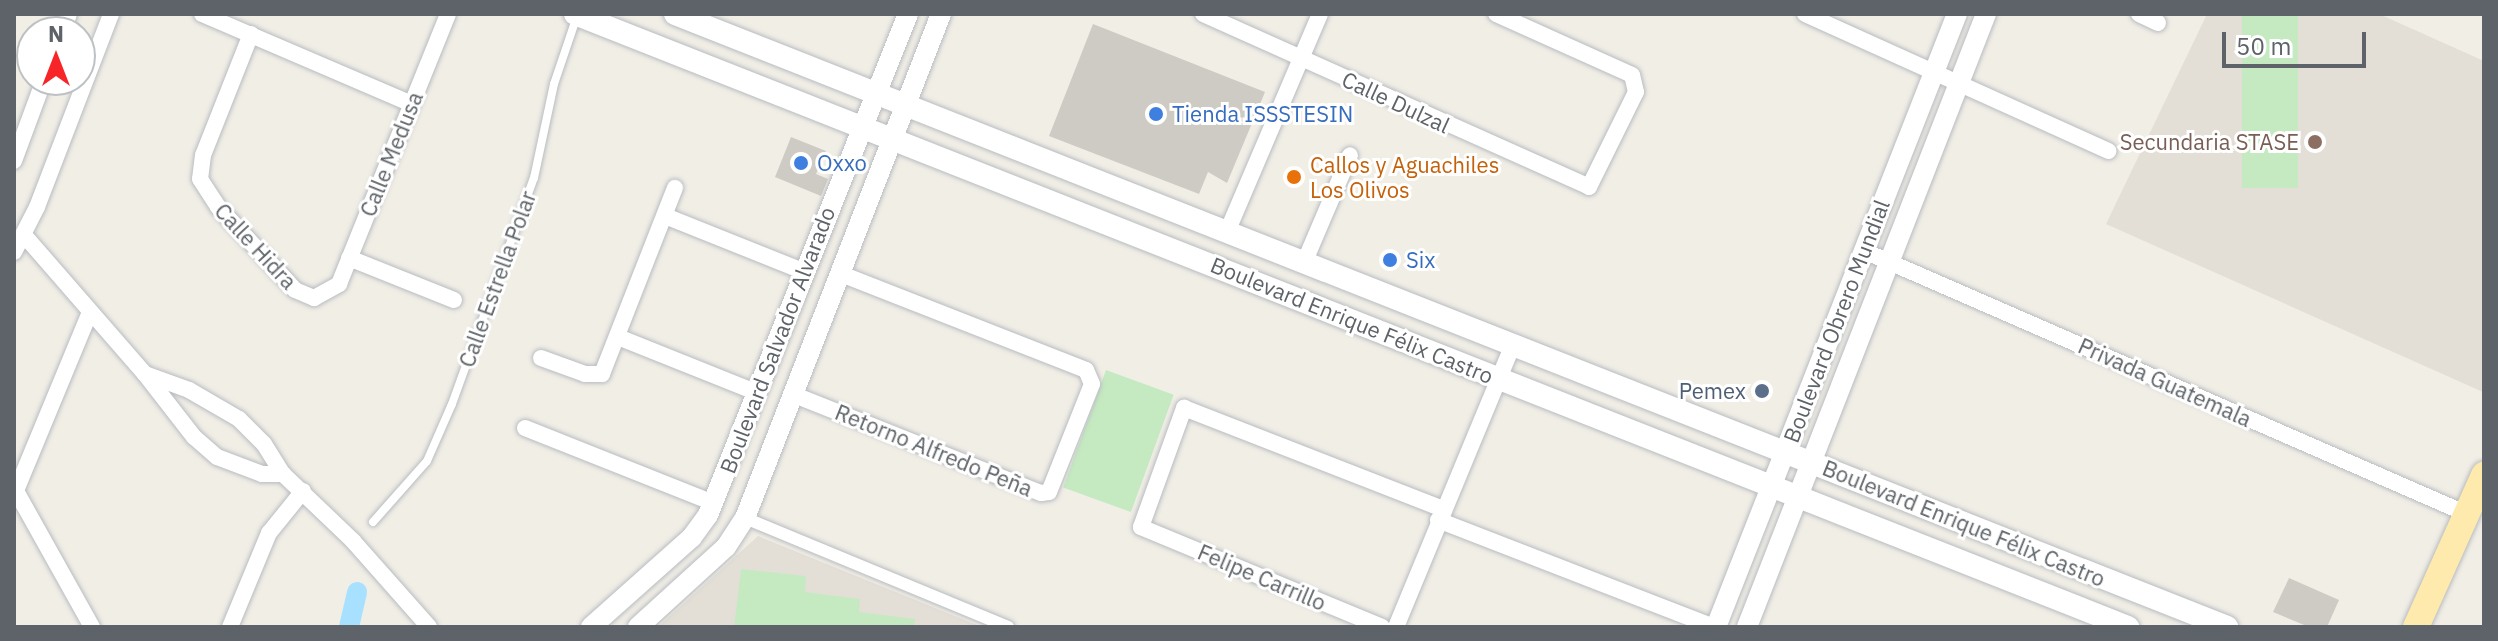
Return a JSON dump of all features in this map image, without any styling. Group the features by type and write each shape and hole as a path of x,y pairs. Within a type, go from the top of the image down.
{"main road":[{"name":"Boulevard Enrique Félix Castro","path":"576,14 2128,627"},
{"name":"Boulevard Enrique Félix Castro","path":"675,14 2227,627"},
{"path":"2416,627 2484,475"},
{"path":"2430,627 2442,568"}],"street":[{"path":"14,252 24,235 111,14"},
{"path":"202,14 412,104"},
{"name":"Calle Medusa","path":"332,292 349,258 448,14"},
{"name":"Boulevard Salvador Alvarado","path":"591,627 692,537 713,503 860,126 908,14"},
{"name":"Boulevard Salvador Alvarado","path":"638,627 726,547 745,518 941,14"},
{"name":"Calle Dulzal","path":"1203,14 1589,187 1636,85 1632,75 1496,14"},
{"path":"1227,232 1320,14"},
{"path":"1805,14 2109,151"},
{"name":"Boulevard Obrero Mundial","path":"1715,627 1957,14"},
{"name":"Boulevard Obrero Mundial","path":"1747,627 1986,14"},
{"path":"2139,14 2158,23"},
{"name":"Calle Hidra","path":"251,34 203,155 200,179 218,207 295,290 314,298 332,292"},
{"path":"16,150 38,96"},
{"path":"1304,263 1350,155"},
{"path":"541,358 585,374 602,374 675,188"},
{"path":"665,216 805,272"},
{"path":"824,220 855,232"},
{"path":"24,235 145,374 194,437 217,457 262,474 283,474"},
{"name":"Privada Guatemala","path":"1864,251 2467,514"},
{"path":"349,258 454,300"},
{"name":"Retorno Alfredo Peña","path":"792,394 1041,493 1049,492 1092,375 839,273"},
{"path":"90,312 16,491 92,627"},
{"path":"618,337 758,393"},
{"path":"1396,627 1512,347"},
{"path":"145,374 189,390 239,419 264,444 283,474 303,491 429,627"},
{"name":"Felipe Carrillo","path":"1382,627 1141,527 1184,408 1441,515"},
{"path":"744,424 775,436"},
{"path":"525,428 713,503"},
{"path":"230,627 269,533 303,491"},
{"path":"1441,515 1715,627"},
{"path":"745,518 1008,627"}],"lane":[{"name":"Calle Estrella Polar","path":"373,522 427,461 441,432 534,178 554,84 576,14"}],"shaded area":[{"name":"Secundaria STASE","path":"2207,14 2379,14 2484,61 2483,392 2106,224"},
{"path":"758,536 982,627 658,627"}],"green space":[{"path":"2242,14 2298,14 2298,188 2242,188"},
{"path":"1106,370 1174,395 1131,512 1063,487"},
{"path":"741,569 806,576 805,592 860,599 859,612 915,619 914,627 734,627"}],"building":[{"name":"Tienda ISSSTESIN","path":"1093,24 1265,92 1227,183 1208,172 1199,194 1049,136"},
{"name":"Oxxo","path":"791,137 826,151 816,174 828,179 821,196 775,177"},
{"path":"2289,578 2339,600 2327,627 2309,627 2273,612"}],"waterway":[{"path":"349,627 357,592"}],"place":[{"name":"Tienda ISSSTESIN","path":"1156,114"},
{"name":"Secundaria STASE","path":"2315,142"},
{"name":"Oxxo","path":"801,163"},
{"name":"Callos y Aguachiles Los Olivos","path":"1294,177"},
{"name":"Six","path":"1390,260"},
{"name":"Pemex","path":"1762,391"}]}
